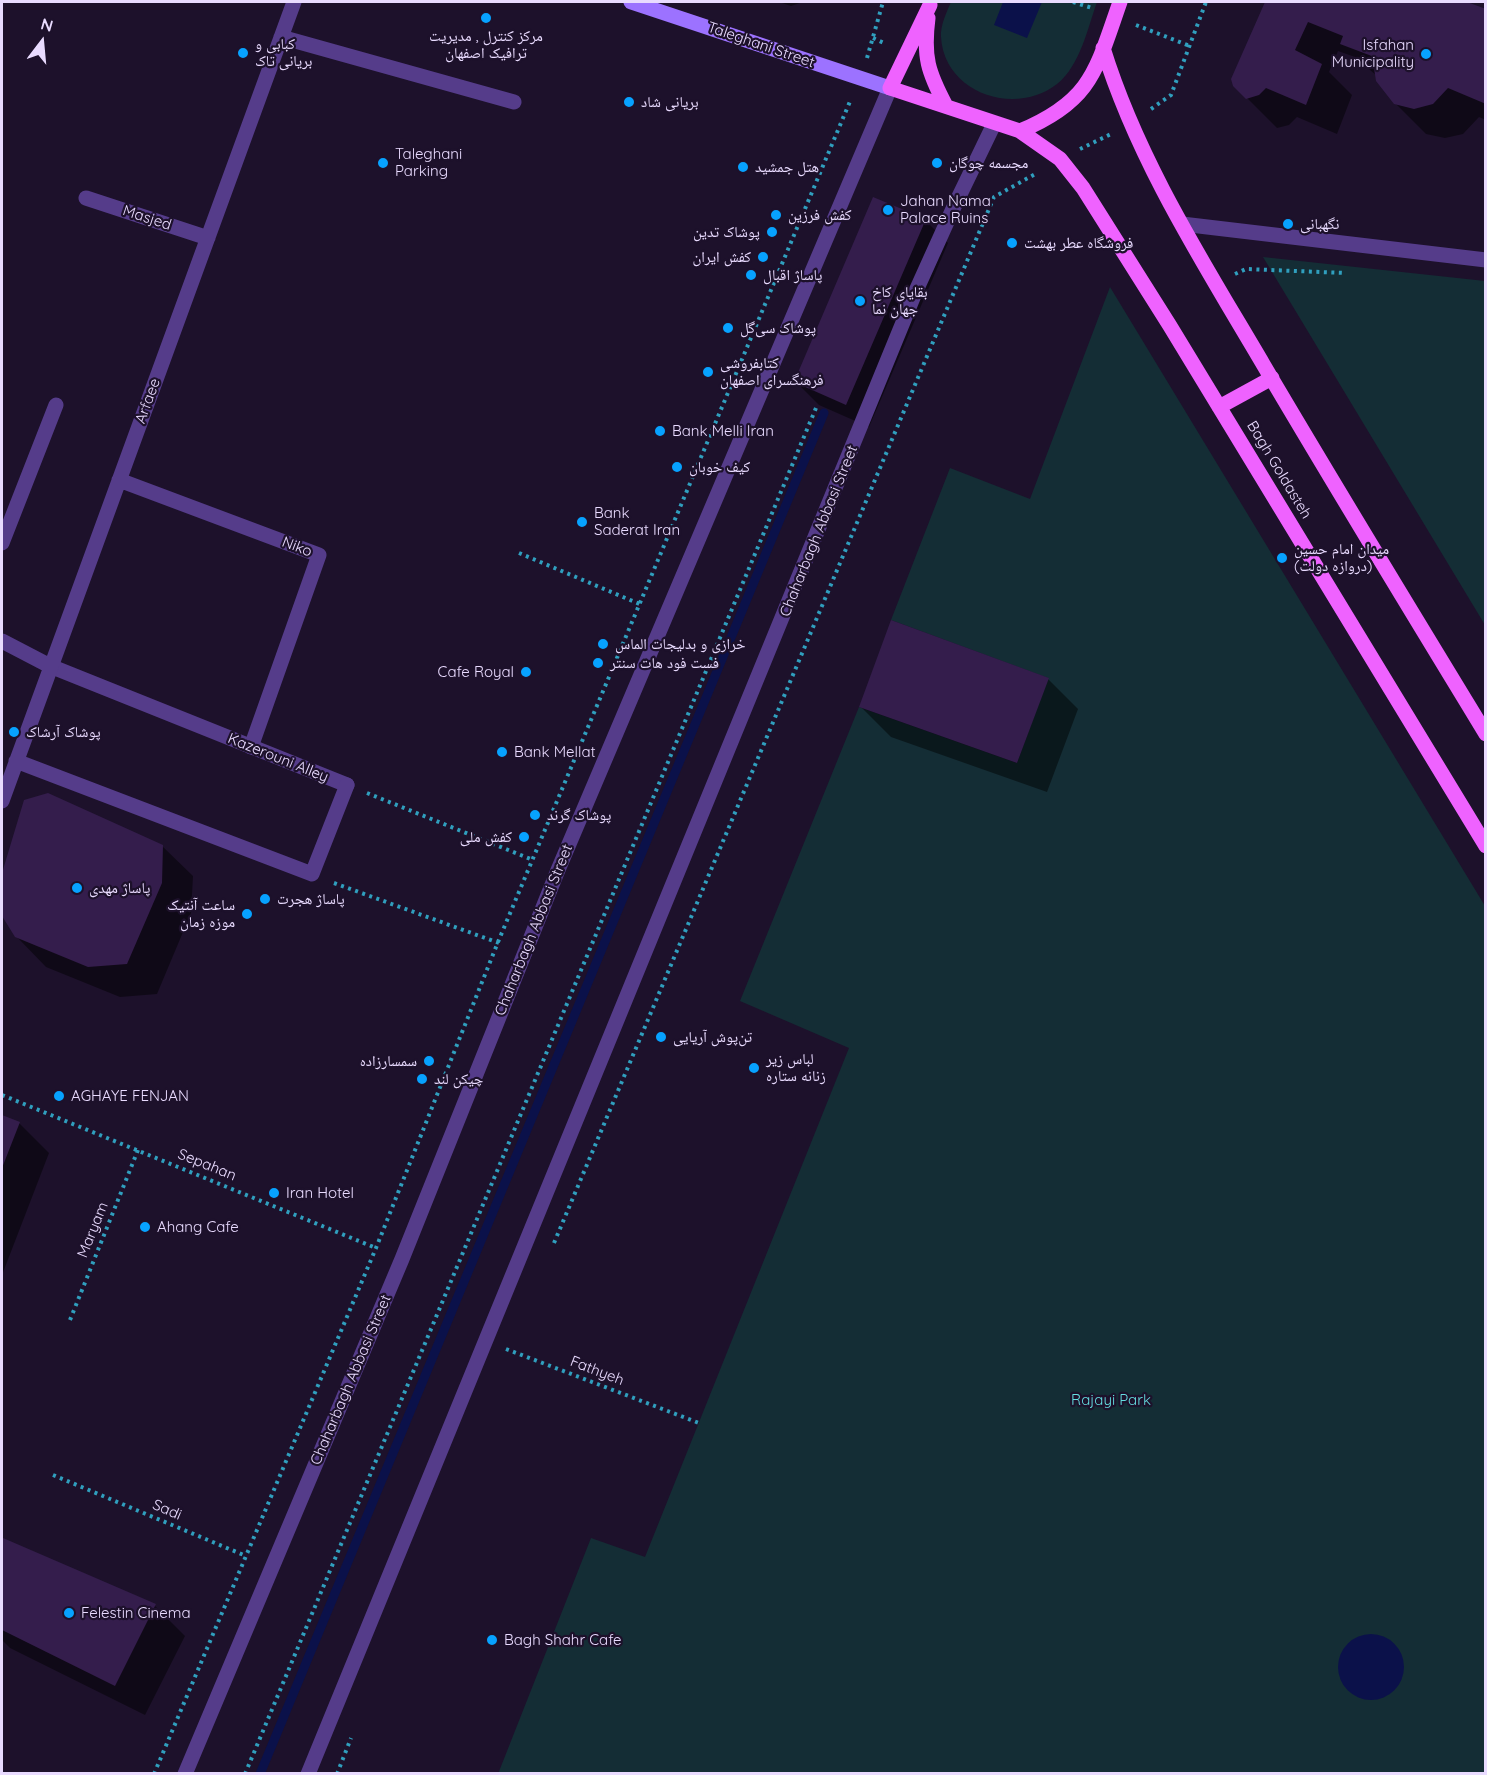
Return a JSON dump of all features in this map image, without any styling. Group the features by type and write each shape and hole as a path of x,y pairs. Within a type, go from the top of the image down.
{"main road":[{"name":"Taleghani Street","path":"632,2 890,88"},
{"path":"1020,131 1049,119 1068,106 1081,93 1103,48 1120,2"},
{"path":"890,88 930,3"},
{"path":"930,3 924,47 927,67 946,106"},
{"path":"1103,48 1116,89 1131,124 1182,224 1485,734"},
{"name":"Bagh Goldasteh","path":"890,88 1020,131 1060,159 1083,188 1220,407 1485,846"},
{"path":"1220,407 1272,378"}],"street":[{"name":"Arfaee","path":"2,801 294,2"},
{"path":"281,38 514,102"},
{"name":"Chaharbagh Abbasi Street","path":"185,1773 402,1258 558,870 665,614 890,88"},
{"name":"Chaharbagh Abbasi Street","path":"308,1773 915,293 994,124"},
{"name":"Masjed","path":"86,198 208,238"},
{"path":"1182,224 1485,260"},
{"path":"2,543 56,405"},
{"name":"Niko","path":"119,480 319,555 251,747"},
{"name":"Kazerouni Alley","path":"2,641 50,666 347,785"},
{"path":"16,761 312,874 347,785"}],"path":[{"path":"877,26 883,2"},
{"path":"551,1251 994,197 1060,159 1131,124 1171,95 1206,2"},
{"path":"1215,282 1246,269 1345,273"},
{"path":"245,1773 816,408"},
{"path":"519,553 665,614"},
{"name":"Kazerouni Alley","path":"347,785 558,870"},
{"path":"312,874 525,952"},
{"name":"Sepahan","path":"2,1095 402,1258"},
{"name":"Maryam","path":"70,1320 138,1150"},
{"path":"505,1361 514,1339"},
{"name":"Fathyeh","path":"486,1341 699,1423"},
{"name":"Sadi","path":"53,1475 272,1567"},
{"path":"337,1773 354,1730"}],"green space":[{"path":"951,2 1097,2 1082,46 1065,76 1057,84 1040,94 1022,98 1003,98 984,94 968,85 954,73 945,56 941,37 943,23"},
{"path":"1263,257 1485,281 1485,625"},
{"name":"Rajayi Park","path":"1110,287 1485,906 1485,1773 498,1774 591,1538 645,1557 849,1048 740,1001 859,707 1017,763 1048,678 891,620 950,468 1030,499"}],"shaded area":[{"path":"1003,2 1042,2 1027,38 994,25"},
{"path":"1365,1634 1377,1634 1389,1639 1399,1649 1404,1667 1402,1680 1389,1695 1377,1700 1365,1700 1353,1695 1343,1685 1338,1673 1338,1661 1343,1649 1353,1639"}],"building":[{"name":"Isfahan Municipality","path":"1265,2 1467,2 1486,9 1486,104 1448,88 1433,104 1414,109 1394,104 1376,81 1374,68 1377,58 1340,44 1343,36 1308,22 1295,50 1322,64 1306,105 1266,88 1259,95 1246,99 1233,86 1231,79"},
{"name":"بقایای کاخ جهان نما","path":"873,197 926,219 846,405 794,382"},
{"path":"891,620 1049,678 1017,763 859,707"},
{"path":"48,793 163,845 162,883 127,964 88,967 15,937 2,916 2,873 24,800"},
{"path":"2,1115 20,1122 2,1168"},
{"path":"3,1538 156,1604 115,1686 2,1630"}],"waterway":[{"path":"260,1774 824,413"}],"place":[{"name":"مرکز کنترل , مدیریت ترافیک اصفهان","path":"486,18"},
{"name":"کبابی و بریانی تاک","path":"243,53"},
{"name":"Isfahan Municipality","path":"1426,54"},
{"name":"بریانی شاد","path":"629,102"},
{"name":"Taleghani Parking","path":"383,163"},
{"name":"مجسمه چوگان","path":"937,163"},
{"name":"هتل جمشید","path":"743,167"},
{"name":"Jahan Nama Palace Ruins","path":"888,210"},
{"name":"کفش فرزین","path":"776,215"},
{"name":"نگهبانی","path":"1288,224"},
{"name":"پوشاک تدین","path":"772,232"},
{"name":"فروشگاه عطر بهشت","path":"1012,243"},
{"name":"کفش ایران","path":"763,257"},
{"name":"پاساژ اقبال","path":"751,275"},
{"name":"بقایای کاخ جهان نما","path":"860,301"},
{"name":"پوشاک سی‌گل","path":"728,328"},
{"name":"کتابفروشی فرهنگسرای اصفهان","path":"708,372"},
{"name":"Bank Melli Iran","path":"660,431"},
{"name":"کیف خوبان","path":"677,467"},
{"name":"Bank Saderat Iran","path":"582,522"},
{"name":"میدان امام حسین (دروازه دولت)","path":"1282,558"},
{"name":"خرازی و بدلیجات الماس","path":"603,644"},
{"name":"فست فود هات سنتر","path":"598,663"},
{"name":"Cafe Royal","path":"526,672"},
{"name":"پوشاک آرشاک","path":"14,732"},
{"name":"Bank Mellat","path":"502,752"},
{"name":"پوشاک گرند","path":"535,815"},
{"name":"کفش ملی","path":"524,837"},
{"name":"پاساژ مهدی","path":"77,888"},
{"name":"پاساژ هجرت","path":"265,899"},
{"name":"ساعت آنتیک موزه زمان","path":"247,914"},
{"name":"تن‌پوش آریایی","path":"661,1037"},
{"name":"سمسارزاده","path":"429,1061"},
{"name":"لباس زیر زنانه ستاره","path":"754,1068"},
{"name":"چیکن لند","path":"422,1079"},
{"name":"AGHAYE FENJAN","path":"59,1096"},
{"name":"Iran Hotel","path":"274,1193"},
{"name":"Ahang Cafe","path":"145,1227"},
{"name":"Felestin Cinema","path":"69,1613"},
{"name":"Bagh Shahr Cafe","path":"492,1640"}]}
